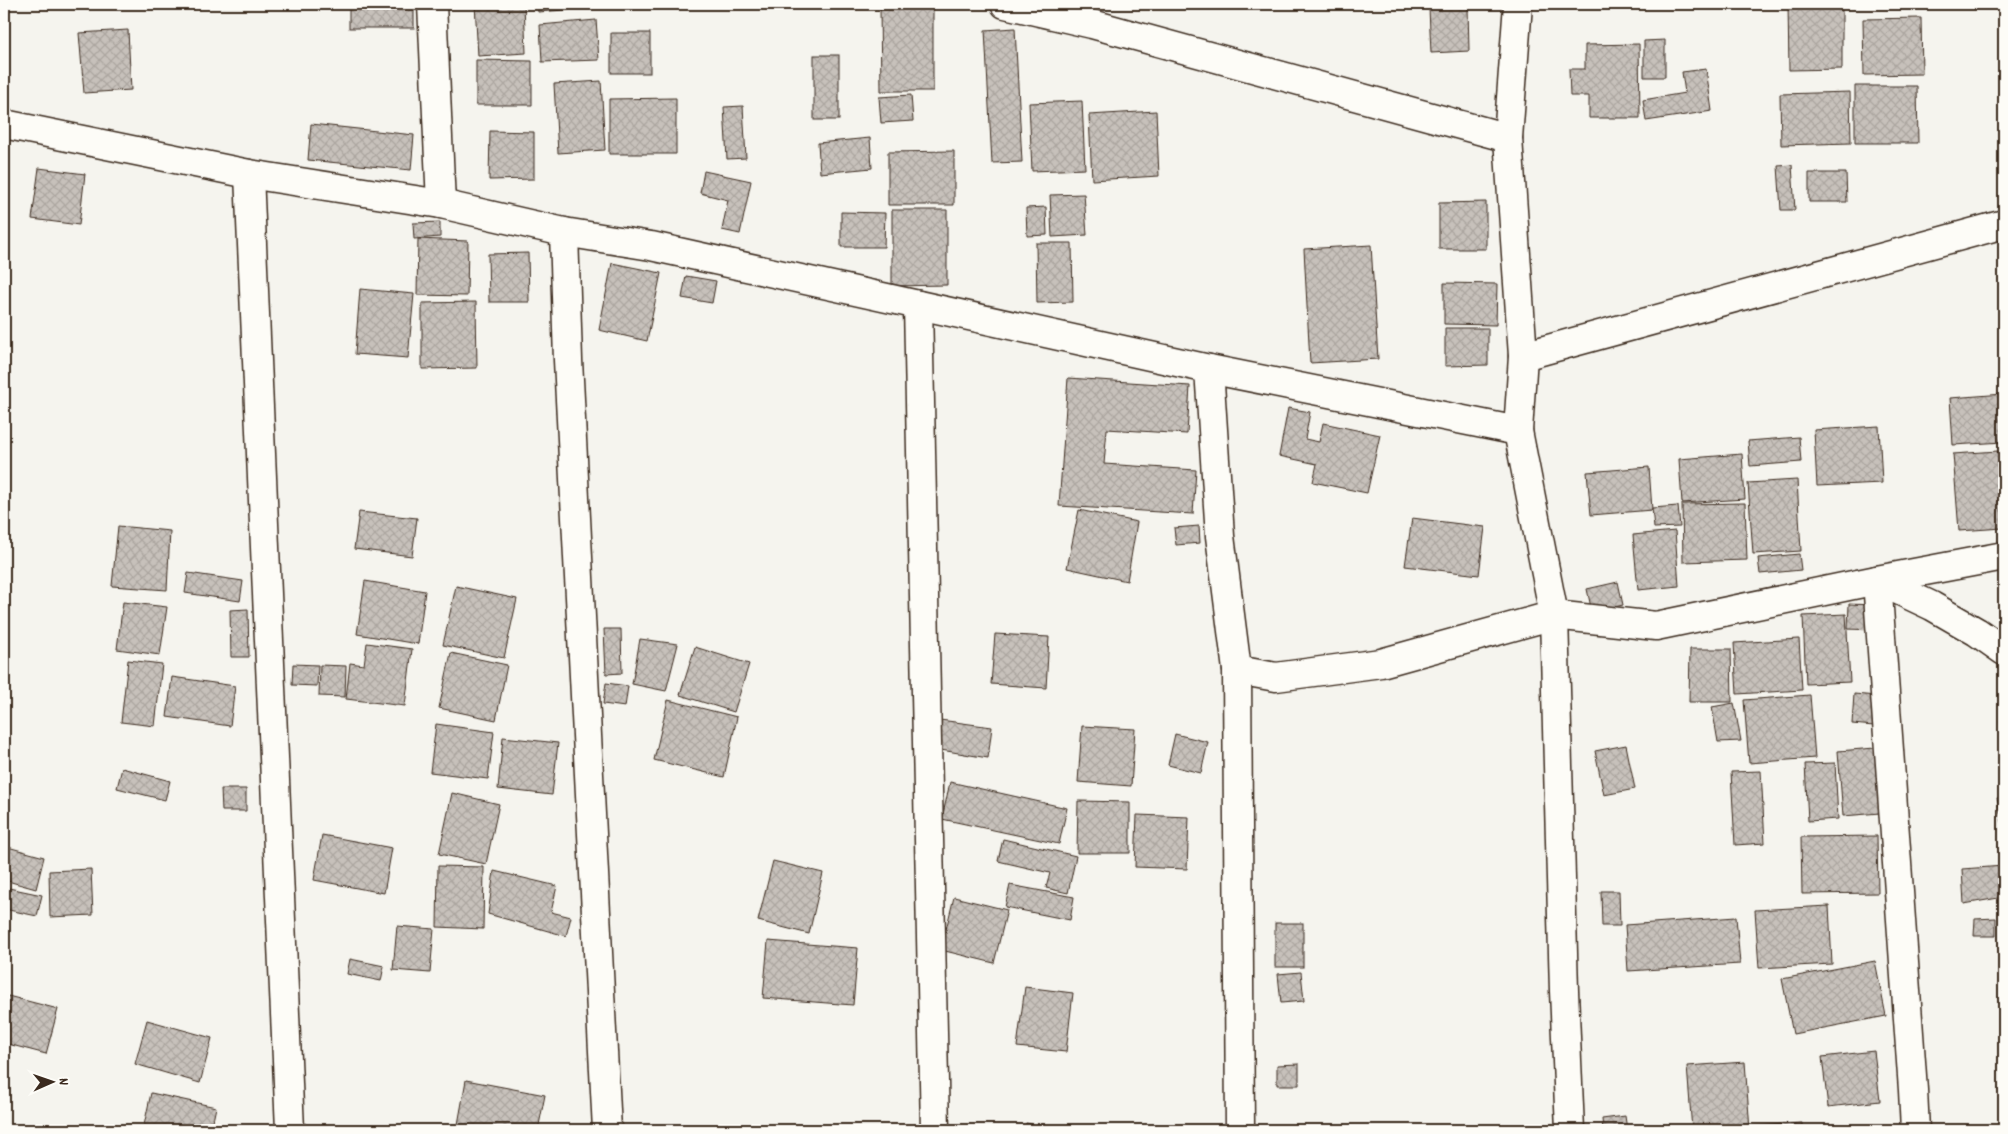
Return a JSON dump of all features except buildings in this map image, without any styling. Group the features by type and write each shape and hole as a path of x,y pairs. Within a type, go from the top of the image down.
{"street":[{"path":"432,4 441,204"},
{"path":"1005,4 1092,24 1508,138"},
{"path":"1518,4 1508,138 1523,356 1518,431 1554,615 1564,991 1570,1130"},
{"path":"4,124 249,174 441,204 564,232 652,246 1210,369 1518,431"},
{"path":"249,174 290,1130"},
{"path":"1523,356 2004,224"},
{"path":"564,232 568,360 607,1130"},
{"path":"918,305 935,1130"},
{"path":"1210,369 1220,536 1237,670 1240,1130"},
{"path":"1237,670 1276,677 1381,663 1554,615 1656,626 1877,580 2004,556"},
{"path":"1877,580 1932,606 2004,651"},
{"path":"1877,580 1915,1130"}]}
